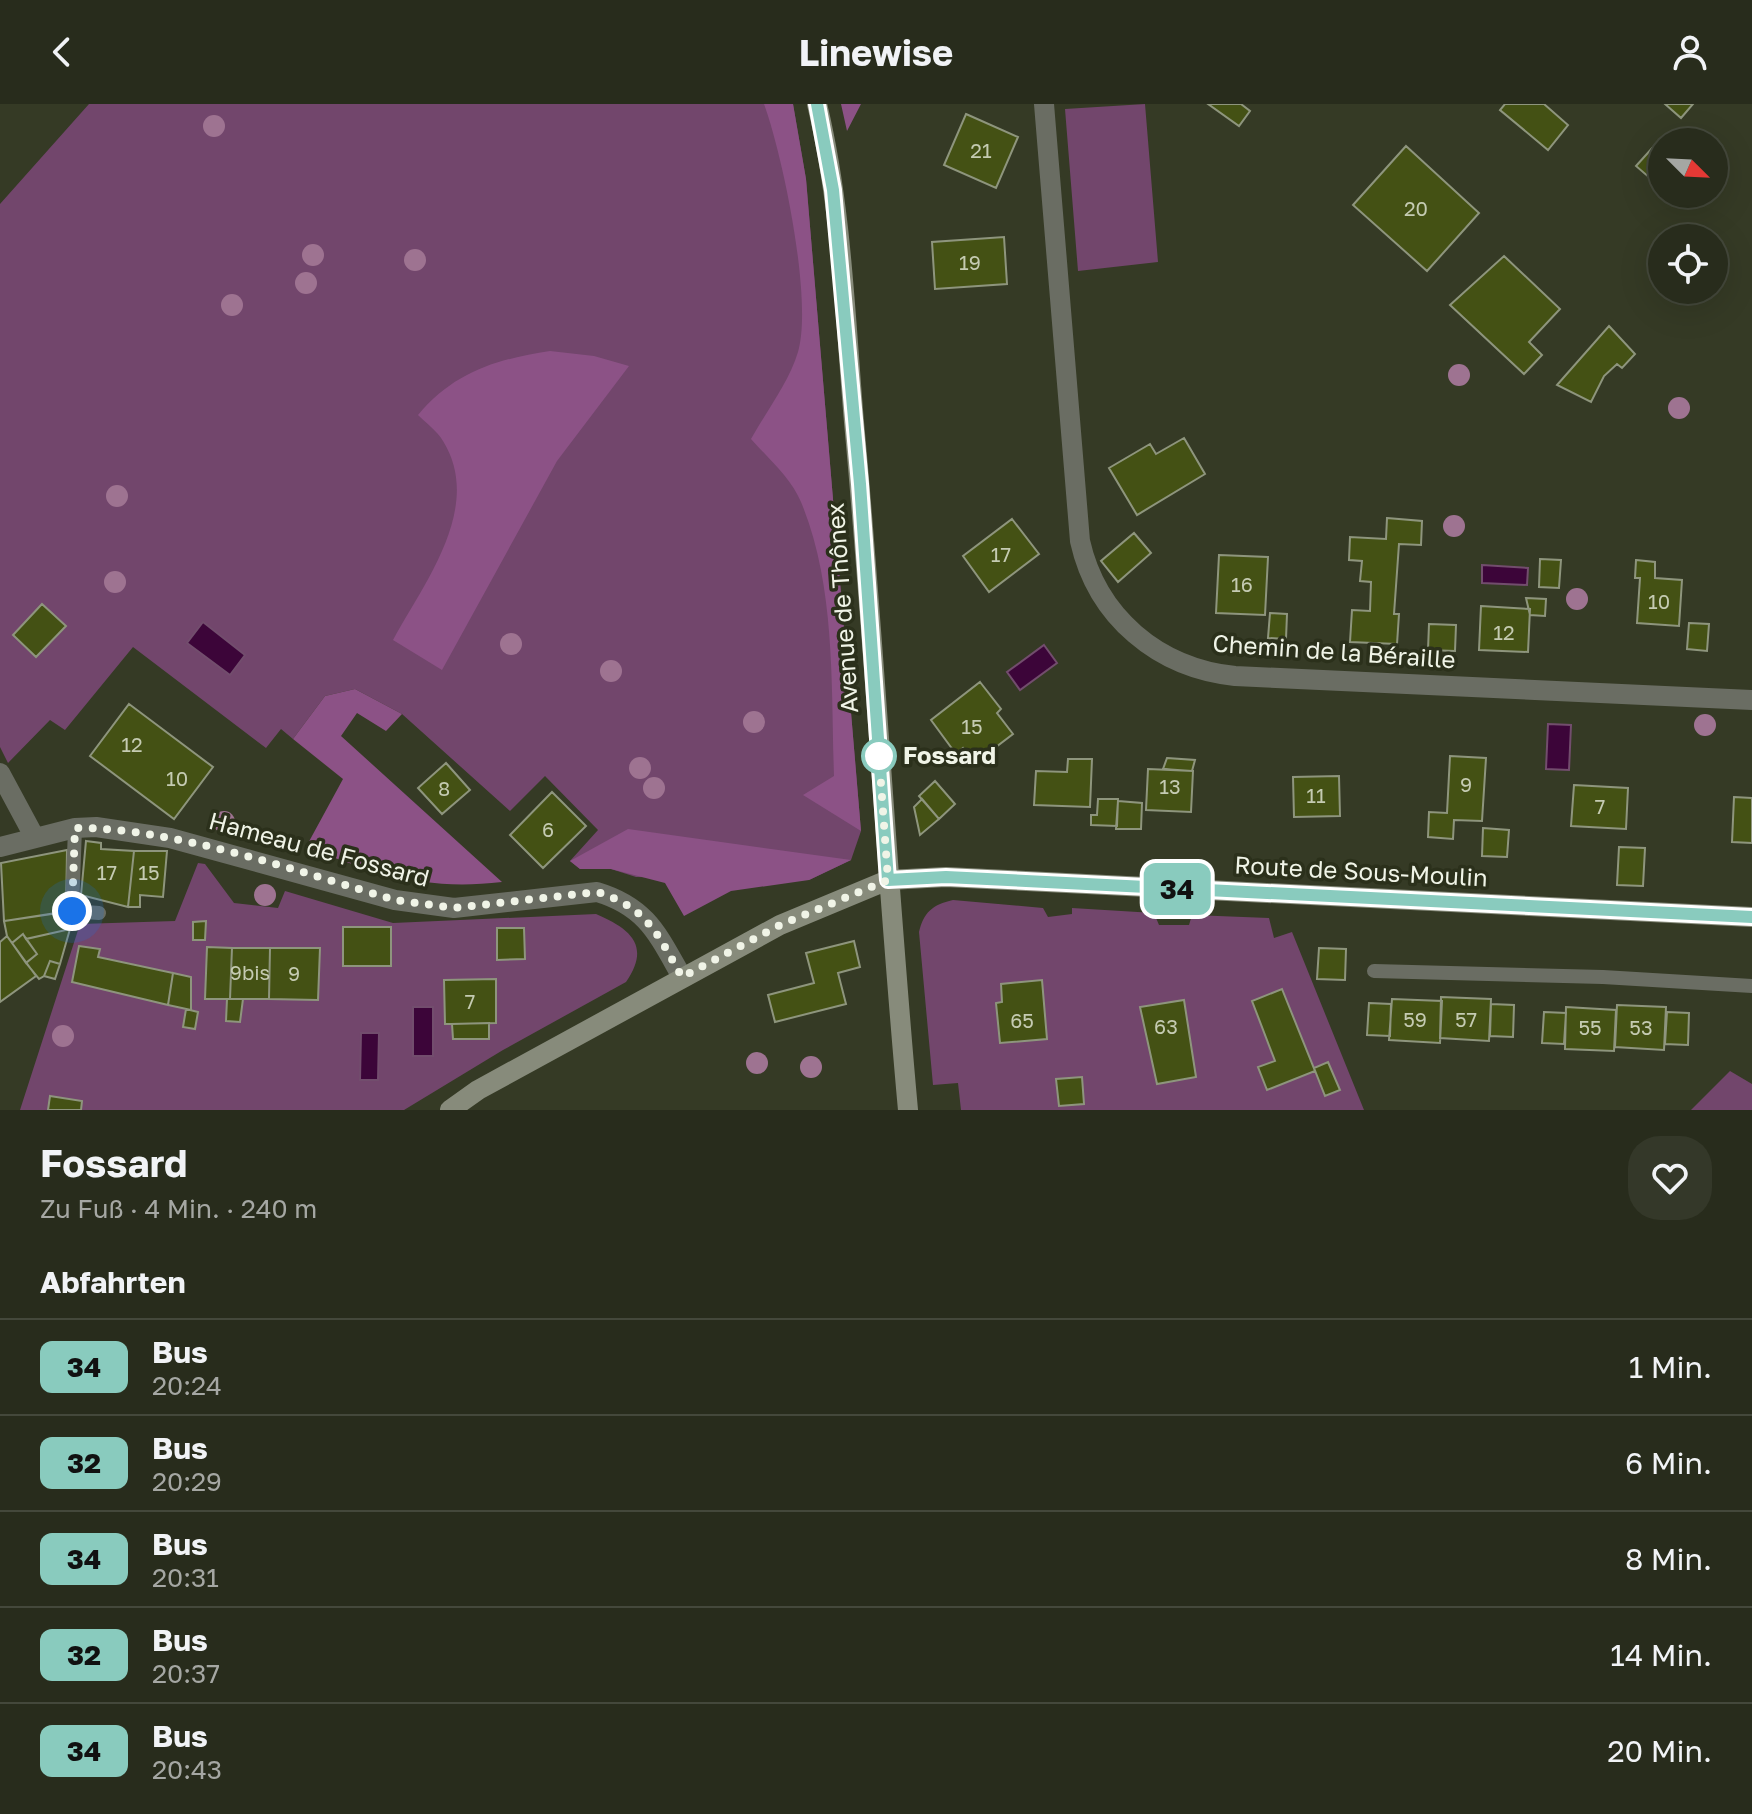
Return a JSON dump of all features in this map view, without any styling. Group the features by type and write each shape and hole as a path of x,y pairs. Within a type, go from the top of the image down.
{"main road":[{"name":"Avenue de Thônex","path":"817,104 833,190 861,498 908,1110"},
{"name":"Route de Sous-Moulin","path":"450,1110 478,1090 780,925 888,880 946,877 1752,917"}],"street":[{"name":"Chemin de la Béraille","path":"1044,104 1080,541 1084,559 1102,596 1114,615 1142,641 1180,663 1235,676 1752,700"},
{"path":"0,773 35,838"},
{"name":"Hameau de Fossard","path":"0,847 75,828 170,838 395,900 454,908 597,892 618,898 642,913 682,977"}],"lane":[{"path":"75,828 72,911 99,913"},
{"path":"1374,971 1603,977 1752,986"}],"shaded area":[{"path":"89,104 793,104 806,179 861,831 851,860 809,880 636,877 611,869 580,869 570,861 598,830 545,776 510,811 402,714 355,689 325,696 293,739 281,729 266,748 133,647 65,730 50,720 8,763 0,747 0,204"},
{"path":"764,104 793,104 806,179 861,831 803,795 834,776 826,602 812,534 797,493 751,439 789,374 798,352 802,329 794,228"},
{"path":"841,104 861,104 847,131"},
{"path":"1145,104 1158,262 1078,271 1065,109"},
{"path":"550,351 594,356 629,366 557,461 442,670 393,640 445,544 457,492 454,466 443,441 418,415 446,388 478,370 512,358"},
{"path":"1482,565 1528,568 1527,585 1482,583"},
{"path":"203,622 245,655 230,675 187,643"},
{"path":"1044,645 1057,663 1020,690 1007,672"},
{"path":"355,689 402,714 386,731 357,713 341,736 502,882 449,884 402,878 306,847 343,779 293,739 325,696"},
{"path":"1548,724 1571,725 1569,770 1546,769"},
{"path":"628,829 851,860 809,880 731,891 684,916 665,883 611,869 580,869 570,861"},
{"path":"198,863 205,864 234,903 278,908 285,891 393,923 596,914 619,926 634,940 637,958 626,982 503,1050 404,1110 20,1110 80,924 175,921"},
{"path":"953,900 1043,908 1048,917 1072,914 1072,908 1154,913 1159,925 1189,925 1192,915 1269,918 1274,938 1292,932 1364,1110 961,1110 958,1083 933,1085 919,932 930,910"},
{"path":"413,1007 433,1007 433,1056 413,1056"},
{"path":"361,1033 379,1033 378,1080 360,1080"},
{"path":"1730,1071 1752,1084 1752,1110 1691,1110"}],"building":[{"path":"1208,104 1241,104 1250,111 1239,126"},
{"path":"1505,104 1544,104 1568,125 1548,150 1500,110"},
{"path":"1665,104 1693,104 1681,118"},
{"path":"966,114 1018,137 996,188 944,165"},
{"path":"1406,146 1479,213 1427,271 1353,205"},
{"path":"1648,153 1648,176 1636,166"},
{"path":"1004,237 1007,284 935,289 932,242"},
{"path":"1504,256 1560,309 1529,342 1542,355 1524,374 1450,305"},
{"path":"1609,326 1635,354 1622,368 1617,364 1604,376 1591,402 1557,385"},
{"path":"1184,438 1205,474 1137,515 1109,468 1150,444 1156,454"},
{"path":"1387,518 1422,521 1421,545 1399,544 1394,614 1399,614 1397,644 1350,642 1352,610 1370,611 1371,582 1360,581 1362,561 1349,560 1350,537 1386,539"},
{"path":"1012,519 1039,554 989,592 963,556"},
{"path":"1134,533 1151,553 1118,582 1101,561"},
{"path":"1219,555 1268,557 1265,615 1216,613"},
{"path":"1540,559 1561,560 1559,588 1539,587"},
{"path":"1636,560 1655,562 1655,578 1682,580 1679,626 1637,623 1640,578 1635,578"},
{"path":"1526,598 1546,599 1545,616 1530,615"},
{"path":"42,604 66,626 36,657 13,635"},
{"path":"1481,606 1530,609 1528,652 1479,650"},
{"path":"1270,613 1287,614 1286,639 1268,638"},
{"path":"1689,623 1709,624 1707,651 1687,649"},
{"path":"1429,624 1456,625 1455,651 1428,650"},
{"path":"980,682 1001,709 997,713 1013,734 975,763 963,748 956,754 931,720"},
{"path":"129,704 213,767 174,819 90,756"},
{"path":"1450,756 1486,758 1482,821 1454,820 1453,839 1428,837 1429,812 1447,813"},
{"path":"1167,758 1195,760 1192,771 1163,769"},
{"path":"1068,759 1092,759 1090,807 1034,805 1036,771 1067,772"},
{"path":"446,763 470,790 442,814 418,788"},
{"path":"1148,769 1193,771 1191,812 1146,810"},
{"path":"1339,776 1340,816 1294,817 1293,777"},
{"path":"935,781 955,804 939,819 919,796"},
{"path":"1574,785 1628,788 1626,829 1571,826"},
{"path":"552,792 586,826 543,868 510,835"},
{"path":"1734,797 1752,798 1752,843 1732,842"},
{"path":"922,799 939,819 920,835 914,807"},
{"path":"1098,799 1118,799 1117,826 1091,825 1091,815 1097,815"},
{"path":"1118,801 1142,803 1141,829 1116,829"},
{"path":"1483,828 1509,830 1507,857 1482,856"},
{"path":"86,841 101,843 101,849 134,851 128,907 81,895"},
{"path":"1619,847 1645,848 1643,886 1617,885"},
{"path":"67,850 66,912 4,921 1,863"},
{"path":"134,851 167,851 163,897 140,895 140,907 128,907"},
{"path":"63,912 66,930 26,939 23,934 12,943 7,936 4,921"},
{"path":"206,921 205,940 193,940 193,922"},
{"path":"343,927 391,927 391,966 343,966"},
{"path":"497,928 524,928 525,959 497,960"},
{"path":"70,929 60,964 50,961 44,976 39,979 26,963 37,954 26,939"},
{"path":"23,934 37,954 26,963 12,943"},
{"path":"7,936 36,976 0,1002 0,942"},
{"path":"854,941 860,967 838,973 846,1004 775,1022 768,995 814,983 806,953"},
{"path":"79,946 100,949 98,957 173,973 168,1005 72,982"},
{"path":"207,947 232,948 230,999 205,999"},
{"path":"232,948 270,948 269,999 230,999"},
{"path":"270,948 320,948 318,1000 269,999"},
{"path":"1319,948 1346,949 1345,980 1317,979"},
{"path":"50,961 60,964 55,979 44,976"},
{"path":"173,973 191,977 191,1010 168,1005"},
{"path":"496,979 496,1023 445,1024 444,980"},
{"path":"1042,980 1047,1039 1000,1043 996,1003 1002,1002 1001,984"},
{"path":"1282,989 1315,1071 1267,1090 1258,1067 1275,1061 1252,1001"},
{"path":"1441,997 1491,999 1489,1041 1440,1038"},
{"path":"227,999 243,999 240,1022 226,1021"},
{"path":"1392,999 1442,1001 1440,1043 1389,1040"},
{"path":"1184,1000 1196,1077 1157,1084 1140,1007"},
{"path":"1369,1003 1391,1004 1390,1036 1367,1035"},
{"path":"1491,1004 1514,1005 1513,1037 1490,1036"},
{"path":"1617,1005 1666,1007 1664,1050 1615,1047"},
{"path":"1566,1007 1616,1010 1614,1051 1565,1049"},
{"path":"186,1009 198,1012 195,1029 183,1027"},
{"path":"1544,1012 1566,1013 1564,1044 1542,1043"},
{"path":"1667,1012 1689,1013 1688,1045 1665,1044"},
{"path":"489,1023 489,1039 453,1039 452,1024"},
{"path":"1328,1062 1340,1090 1325,1096 1314,1068"},
{"path":"1082,1077 1084,1104 1059,1106 1056,1079"},
{"path":"50,1096 82,1101 81,1110 48,1110"}],"bus line":[{"name":"34","path":"817,104 828,150 833,190 860,484 888,880 946,877 1752,917"}],"place":[{"name":"Fossard","path":"879,756"}],"route":[{"path":"72,911 75,828 96,827 170,838 395,900 430,906 454,908 597,892 618,898 642,913 682,977 780,925 888,880 879,756"}]}
